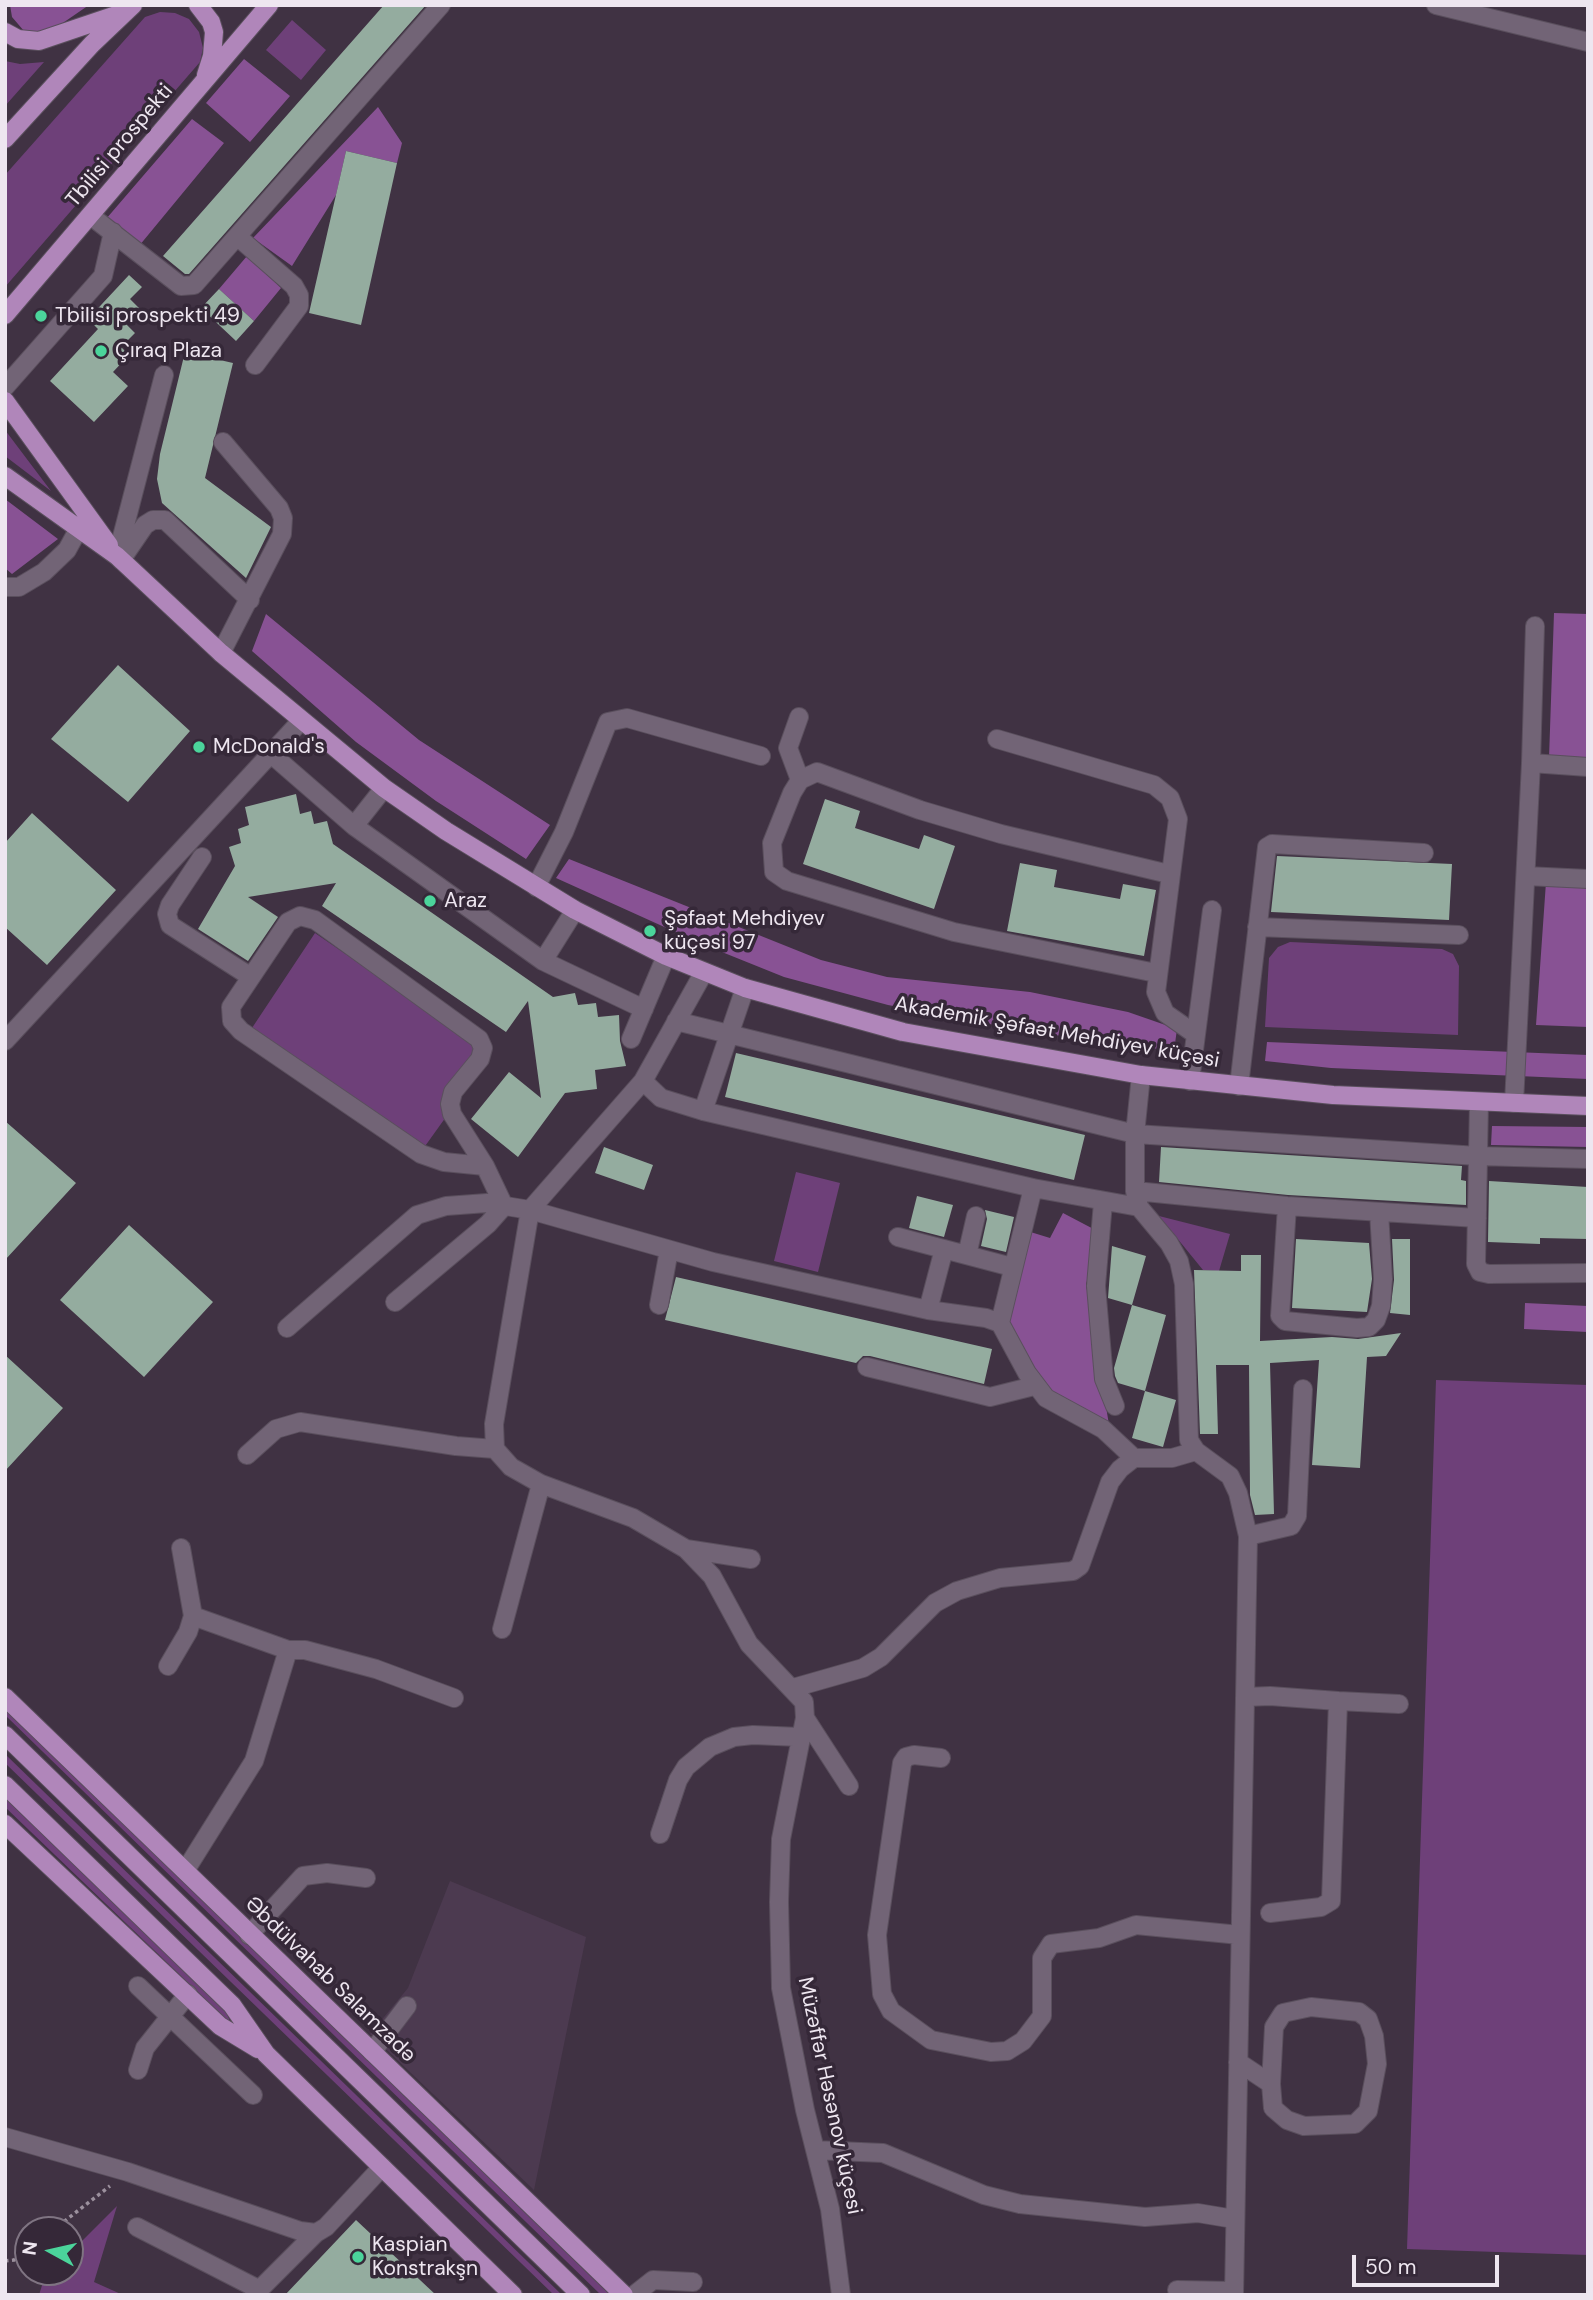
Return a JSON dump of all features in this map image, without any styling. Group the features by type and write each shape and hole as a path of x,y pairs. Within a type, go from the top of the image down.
{"main road":[{"path":"198,5 211,22 214,32 212,56 202,85"},
{"name":"Tbilisi prospekti","path":"5,315 269,5"},
{"path":"5,32 18,39 38,41 130,9"},
{"path":"5,139 130,9"},
{"name":"Akademik Şəfaət Mehdiyev küçəsi","path":"5,401 83,523 221,653 300,722 384,788 536,887 666,956 745,988 902,1032 1141,1074 1333,1095 1588,1106"},
{"path":"5,475 83,523"},
{"name":"Əbdülvahab Salamzadə","path":"5,1697 624,2295"},
{"path":"5,1735 581,2295"},
{"path":"5,1785 232,2006 266,2054 513,2295"},
{"path":"5,1824 220,2026 266,2054"}],"street":[{"path":"91,216 181,286 187,288 194,285 441,5"},
{"path":"1436,5 1588,42"},
{"path":"5,387 103,276 113,232"},
{"path":"238,237 294,286 299,295 299,306 255,365"},
{"path":"119,558 164,375"},
{"path":"221,653 282,534 283,518 279,508 223,442"},
{"path":"119,558 145,525 153,520 165,520 250,600"},
{"path":"5,587 19,587 44,572 67,550 83,523"},
{"path":"1514,1103 1535,625"},
{"path":"799,717 788,748 800,779"},
{"path":"536,887 564,832 608,722 627,718 761,756"},
{"path":"5,1041 300,722"},
{"path":"997,739 1154,785 1170,798 1178,820 1156,973 1158,1003 1165,1013 1195,1034"},
{"path":"270,753 354,826 543,961 643,1009"},
{"path":"1531,763 1588,767"},
{"path":"1156,973 954,932 787,881 775,872 772,843 800,779 817,772 943,817 1169,874"},
{"path":"354,826 384,788"},
{"path":"1240,1086 1267,847 1272,844 1424,853"},
{"path":"202,857 170,905 167,914 170,925 251,977"},
{"path":"1526,876 1588,879"},
{"path":"543,961 575,910"},
{"path":"1190,1081 1212,910"},
{"path":"485,1166 444,1162 421,1154 241,1031 232,1021 231,1007 288,922 300,916 315,920 479,1039 483,1048 480,1059 453,1092 450,1104 452,1114 485,1166 504,1206"},
{"path":"1257,927 1459,935"},
{"path":"631,1039 666,956"},
{"path":"704,972 643,1081 530,1210 494,1424 495,1448 511,1467 541,1485 633,1518 686,1549 712,1576 749,1644 804,1702 806,1718 849,1786"},
{"path":"703,1111 745,988"},
{"path":"676,1021 1135,1134 1478,1156 1588,1159"},
{"path":"1141,1074 1135,1134 1137,1198 1179,1261 1184,1284 1186,1426 1189,1440 1196,1451 1230,1476 1238,1493 1248,1536 1233,2293 1177,2290"},
{"path":"643,1081 661,1098 703,1111 1103,1202 1137,1198 1477,1218"},
{"path":"1479,1102 1476,1264 1480,1272 1588,1273"},
{"path":"1033,1188 1000,1323 1034,1386 1046,1398 1103,1429 1134,1458 1172,1458 1196,1451"},
{"path":"1103,1202 1096,1286 1104,1380 1115,1406"},
{"path":"287,1328 416,1215 446,1206 487,1203 530,1210 669,1250 928,1310 986,1318 1000,1323"},
{"path":"395,1302 488,1224 504,1206"},
{"path":"1286,1206 1280,1315 1285,1321 1357,1328 1369,1327 1376,1320 1381,1306 1383,1279 1378,1212"},
{"path":"967,1255 976,1216"},
{"path":"898,1237 1012,1267"},
{"path":"928,1310 944,1249"},
{"path":"660,1305 669,1250"},
{"path":"867,1367 990,1397 1034,1386"},
{"path":"1248,1536 1291,1526 1297,1516 1303,1389"},
{"path":"247,1455 276,1430 300,1422 456,1446 495,1448"},
{"path":"793,1688 840,1676 872,1663 935,1603 957,1591 1000,1578 1073,1571 1080,1566 1085,1555 1110,1482 1134,1458"},
{"path":"502,1629 541,1485"},
{"path":"168,1667 194,1616 181,1548"},
{"path":"686,1549 751,1559"},
{"path":"194,1616 288,1650 305,1650 376,1669 454,1698"},
{"path":"185,1871 254,1761 288,1650"},
{"path":"1245,1698 1270,1696 1399,1704"},
{"path":"1270,1913 1321,1907 1331,1901 1338,1702"},
{"name":"Müzəffər Həsənov küçesi","path":"806,1718 781,1839 781,1988 830,2209 841,2295"},
{"path":"660,1834 678,1780 686,1767 710,1747 734,1737 800,1737"},
{"path":"942,1758 914,1755 906,1757 902,1763 877,1935 882,1994 891,2011 931,2040 991,2052 1007,2051 1023,2041 1042,2015 1042,1958 1051,1944 1090,1940 1136,1925 1240,1935"},
{"path":"249,1935 303,1876 327,1873 366,1878"},
{"path":"138,1986 253,2095"},
{"path":"138,2070 145,2048 188,1994"},
{"path":"372,2052 407,2006"},
{"path":"1311,2007 1359,2012 1368,2019 1374,2036 1377,2064 1368,2111 1356,2124 1304,2126 1287,2120 1273,2108 1271,2084 1274,2027 1283,2013 1311,2007"},
{"path":"1238,2062 1271,2084"},
{"path":"5,2137 128,2172 300,2231 316,2233"},
{"path":"816,2150 883,2153 984,2195 1020,2204 1145,2217 1198,2213 1234,2219"},
{"path":"137,2227 256,2292 316,2233 326,2227 382,2167"},
{"path":"634,2295 653,2280 693,2282"}],"path":[{"path":"71,2216 128,2172"}],"shaded area":[{"path":"10,5 89,5 57,27 39,34 24,31 12,17"},
{"path":"160,12 175,13 189,19 199,32 203,48 200,62 5,287 5,175 145,17"},
{"path":"292,20 326,50 301,80 266,50"},
{"path":"244,59 290,96 250,142 206,103"},
{"path":"5,61 20,64 44,62 5,106"},
{"path":"378,107 402,143 397,163 346,151 336,195 292,266 253,238"},
{"path":"192,119 224,143 139,246 106,219"},
{"path":"247,256 281,288 254,321 219,289"},
{"path":"5,430 51,491 5,456"},
{"path":"5,499 58,539 12,574 5,568"},
{"path":"1554,613 1588,614 1588,760 1549,758"},
{"path":"266,614 419,740 550,825 526,859 436,801 356,742 252,651"},
{"path":"569,859 821,960 887,977 1030,992 1128,1012 1177,1029 1174,1051 1032,1032 888,1005 784,977 702,944 556,878"},
{"path":"1546,882 1588,884 1588,1027 1536,1025"},
{"path":"315,933 491,1054 423,1149 250,1031"},
{"path":"1290,942 1442,949 1453,954 1459,966 1458,1035 1265,1027 1269,958 1278,947"},
{"path":"1267,1042 1588,1055 1588,1079 1331,1068 1265,1061"},
{"path":"1492,1126 1588,1127 1588,1147 1491,1145"},
{"path":"796,1172 840,1183 818,1272 774,1261"},
{"path":"1063,1213 1103,1234 1086,1284 1110,1431 1038,1396 998,1308 1024,1230 1050,1238"},
{"path":"1159,1216 1230,1234 1219,1271 1203,1270"},
{"path":"1525,1303 1588,1306 1588,1332 1524,1329"},
{"path":"1436,1380 1588,1385 1588,2255 1407,2249"},
{"path":"5,1709 610,2295 601,2295 5,1715"},
{"path":"5,1754 562,2295 554,2295 5,1763"},
{"path":"5,1798 226,2011 231,2024 5,1807"},
{"path":"450,1881 586,1937 534,2190 370,2034 408,1988"},
{"path":"117,2206 94,2282 123,2295 39,2295 42,2286 84,2286 84,2239"}],"building":[{"path":"384,5 426,5 189,274 185,274 163,256"},
{"path":"346,151 397,163 361,325 309,313"},
{"name":"Çıraq Plaza","path":"129,275 142,287 130,299 139,308 125,323 135,333 121,347 129,355 113,372 128,386 94,422 50,381 98,329 88,319"},
{"path":"219,289 254,321 236,341 201,308"},
{"path":"185,352 233,363 205,478 271,527 246,578 162,503 157,479 160,454"},
{"path":"118,665 190,731 128,802 51,739"},
{"path":"296,794 300,814 311,811 314,824 327,821 333,844 553,997 575,993 578,1005 596,1003 598,1017 619,1015 620,1041 626,1066 595,1070 597,1089 565,1093 518,1157 471,1119 509,1072 541,1098 528,1001 506,1032 322,906 336,883 248,897 278,917 248,961 198,929 235,866 229,847 241,843 238,829 249,825 245,807"},
{"path":"825,799 860,811 855,828 919,849 924,835 955,846 934,909 803,864"},
{"path":"32,813 116,890 47,965 5,927 5,843"},
{"path":"1277,856 1452,864 1449,920 1271,912"},
{"path":"1020,863 1057,870 1054,887 1120,899 1123,884 1156,890 1144,956 1007,931"},
{"path":"736,1053 1085,1135 1074,1180 725,1097"},
{"path":"5,1121 76,1183 5,1260"},
{"path":"604,1147 653,1165 644,1190 595,1173"},
{"path":"1161,1147 1462,1166 1461,1180 1466,1181 1466,1205 1288,1195 1159,1182"},
{"path":"1489,1181 1588,1187 1588,1239 1540,1238 1540,1244 1488,1242"},
{"path":"917,1196 953,1205 944,1237 909,1228"},
{"path":"985,1210 1014,1217 1006,1252 981,1246 987,1219"},
{"path":"129,1225 213,1302 144,1377 60,1300"},
{"path":"1296,1239 1369,1243 1372,1279 1367,1312 1292,1308"},
{"path":"1392,1239 1410,1239 1410,1315 1390,1313 1394,1280"},
{"path":"1112,1246 1146,1256 1132,1305 1108,1298"},
{"path":"1241,1255 1261,1255 1260,1341 1332,1337 1358,1339 1401,1333 1386,1356 1367,1357 1360,1468 1312,1465 1319,1360 1270,1363 1274,1514 1255,1515 1250,1495 1249,1365 1216,1365 1218,1434 1200,1434 1194,1270 1241,1271"},
{"path":"676,1277 992,1349 984,1384 870,1356 863,1356 856,1363 665,1320"},
{"path":"1132,1305 1166,1315 1145,1391 1118,1383 1115,1376 1114,1368"},
{"path":"5,1355 63,1408 5,1471"},
{"path":"1145,1391 1176,1400 1163,1447 1132,1438"},
{"name":"Kaspian Konstrakşn","path":"356,2220 436,2295 285,2295"}],"place":[{"name":"Tbilisi prospekti 49","path":"41,316"},
{"name":"Çıraq Plaza","path":"101,351"},
{"name":"McDonald's","path":"199,747"},
{"name":"Araz","path":"430,901"},
{"name":"Şəfaət Mehdiyev küçəsi 97","path":"650,931"},
{"name":"Kaspian Konstrakşn","path":"358,2257"}]}
